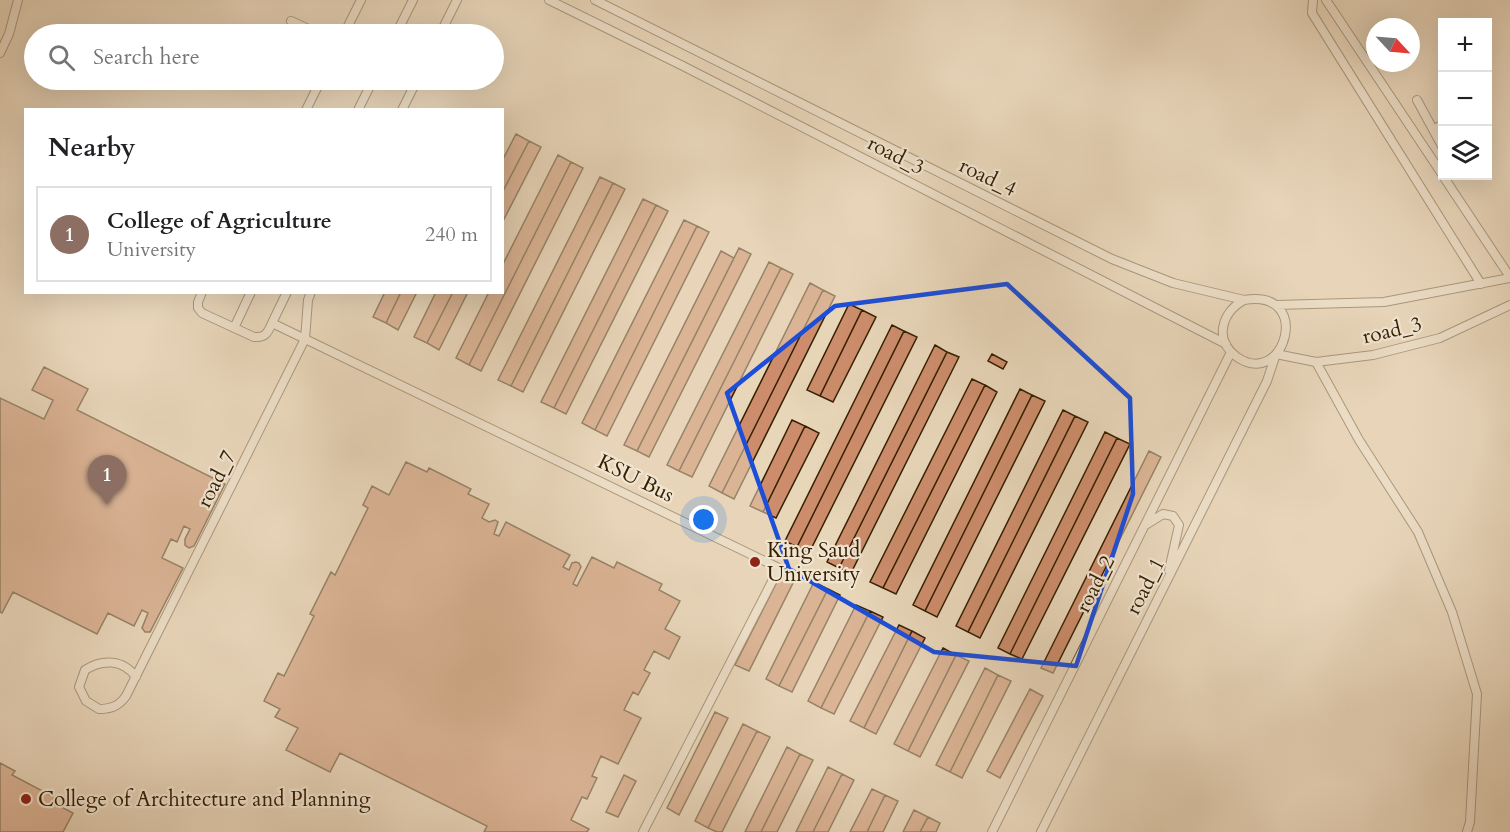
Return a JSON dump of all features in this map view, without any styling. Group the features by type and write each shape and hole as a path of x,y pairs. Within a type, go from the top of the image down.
{"lane":[{"path":"0,52 9,34 18,0"},
{"path":"349,24 361,0"},
{"path":"401,24 413,0"},
{"path":"445,24 457,0"},
{"name":"road_3","path":"549,0 1226,344"},
{"name":"road_4","path":"595,0 1112,259 1173,283 1244,300"},
{"path":"1313,0 1312,13 1481,284"},
{"path":"1326,0 1438,161"},
{"path":"291,21 297,24"},
{"path":"307,108 316,90"},
{"path":"359,108 368,90"},
{"path":"403,108 412,90"},
{"path":"1417,100 1438,137"},
{"path":"1434,129 1441,126"},
{"path":"1276,305 1384,302 1510,277 1446,180"},
{"path":"201,294 198,309 202,313 254,337 261,338 267,335 286,294"},
{"path":"234,328 250,294"},
{"name":"road_7","path":"136,676 124,665 102,663 85,670 81,677 80,693 90,705 99,709 110,708 122,702 136,676 305,339 310,294"},
{"path":"1255,298 1276,305 1287,325 1287,336 1283,346 1276,354 1258,362 1239,358 1231,352 1223,335 1223,325 1227,314 1244,300 1255,298"},
{"name":"road_3","path":"1276,354 1316,362 1373,355 1440,338 1510,305"},
{"name":"KSU Bus","path":"272,323 779,568 643,832"},
{"name":"road_2","path":"992,832 1231,352"},
{"name":"road_1","path":"1041,832 1267,381 1276,354"},
{"path":"1316,362 1359,440 1418,532 1452,612 1477,694 1470,822 1467,832"},
{"path":"1145,526 1162,514 1173,516 1179,525 1166,584"}],"highlighted area":[{"path":"1007,284 1130,398 1133,494 1076,666 934,652 789,569 727,393 835,306"}],"building":[{"path":"516,134 529,141 504,189 504,157"},
{"path":"529,141 541,147 504,219 504,189"},
{"path":"558,155 571,162 469,365 456,358 488,294 504,294 504,262"},
{"path":"571,162 583,168 481,371 469,365"},
{"path":"600,177 613,183 511,386 498,380"},
{"path":"613,183 625,189 523,392 511,386"},
{"path":"643,199 656,205 554,408 541,402"},
{"path":"656,205 668,211 566,414 554,408"},
{"path":"684,220 697,226 595,430 582,423"},
{"path":"697,226 709,232 607,436 595,430"},
{"path":"739,248 751,254 649,457 637,451"},
{"path":"721,251 734,258 637,451 624,445"},
{"path":"769,262 781,268 679,471 667,465"},
{"path":"781,268 793,274 692,477 679,471"},
{"path":"810,283 823,290 722,493 709,486"},
{"path":"823,290 835,296 734,499 722,493"},
{"path":"384,294 400,294 386,323 373,317"},
{"path":"400,294 416,294 398,330 386,323"},
{"path":"435,294 452,294 427,343 414,337"},
{"path":"452,294 467,294 439,350 427,343"},
{"path":"849,304 862,310 820,396 807,390"},
{"path":"862,310 876,317 833,402 820,396"},
{"path":"892,325 904,331 797,547 785,541"},
{"path":"904,331 917,337 809,553 797,547"},
{"path":"935,345 947,352 839,568 827,562"},
{"path":"947,352 959,357 851,573 839,568"},
{"path":"992,354 1007,362 1003,369 988,361"},
{"path":"44,367 88,389 77,410 225,484 194,546 189,548 185,545 190,529 184,526 177,542 171,539 162,558 183,568 150,632 145,632 142,628 148,613 142,610 134,626 108,613 97,634 13,592 2,613 0,612 0,398 44,419 53,400 32,390"},
{"path":"972,379 985,385 883,588 870,582"},
{"path":"985,385 997,392 896,594 883,588"},
{"path":"1020,389 1032,395 925,611 913,605"},
{"path":"1032,395 1045,401 937,617 925,611"},
{"path":"1063,410 1075,416 968,632 956,626"},
{"path":"1075,416 1088,422 980,638 968,632"},
{"path":"792,420 805,426 763,512 750,506"},
{"path":"805,426 819,433 776,518 763,512"},
{"path":"1105,432 1117,438 1010,654 998,648"},
{"path":"1117,438 1130,444 1022,659 1010,654"},
{"path":"1149,451 1161,457 1053,673 1041,668"},
{"path":"406,462 427,472 429,468 471,489 468,494 489,504 482,518 489,522 495,520 498,522 494,534 499,536 506,522 570,555 563,567 569,570 572,563 576,562 581,567 573,584 577,586 592,557 614,568 617,562 662,584 659,590 680,601 665,629 680,637 669,659 654,651 644,670 650,673 638,695 633,692 624,710 641,718 618,764 601,756 592,776 597,778 587,799 582,797 571,820 589,829 587,832 484,832 487,826 340,753 330,772 286,750 298,728 275,717 280,709 264,701 278,673 284,676 314,616 310,614 331,572 335,575 368,508 363,505 372,486 389,495"},
{"path":"784,568 797,575 749,671 735,665"},
{"path":"814,582 828,589 779,686 766,679"},
{"path":"828,589 840,595 792,692 779,686"},
{"path":"856,605 870,611 821,708 808,701"},
{"path":"870,611 883,617 834,714 821,708"},
{"path":"899,625 912,631 864,728 850,721"},
{"path":"912,631 925,638 876,734 864,728"},
{"path":"943,648 956,655 908,751 894,744"},
{"path":"956,655 969,661 920,757 908,751"},
{"path":"985,668 998,675 950,772 936,765"},
{"path":"998,675 1011,681 962,778 950,772"},
{"path":"1030,689 1043,696 1000,778 987,771"},
{"path":"715,712 728,718 679,815 667,808"},
{"path":"743,724 757,731 708,828 695,821"},
{"path":"757,731 770,737 722,832 708,828"},
{"path":"787,747 800,754 761,832 745,832"},
{"path":"800,754 813,760 777,832 761,832"},
{"name":"College of Architecture and Planning","path":"0,763 15,771 12,775 54,797 52,802 73,813 63,832 0,832"},
{"path":"828,767 842,774 813,832 796,832"},
{"path":"842,774 854,780 828,832 813,832"},
{"path":"624,775 636,781 618,817 606,812"},
{"path":"872,789 885,795 867,832 850,832"},
{"path":"885,795 898,801 883,832 867,832"},
{"path":"914,810 928,817 920,832 903,832"},
{"path":"928,817 940,823 936,832 920,832"}],"place":[{"name":"College of Agriculture","path":"107,505"},
{"name":"King Saud University","path":"755,562"},
{"name":"College of Architecture and Planning","path":"26,799"}]}
